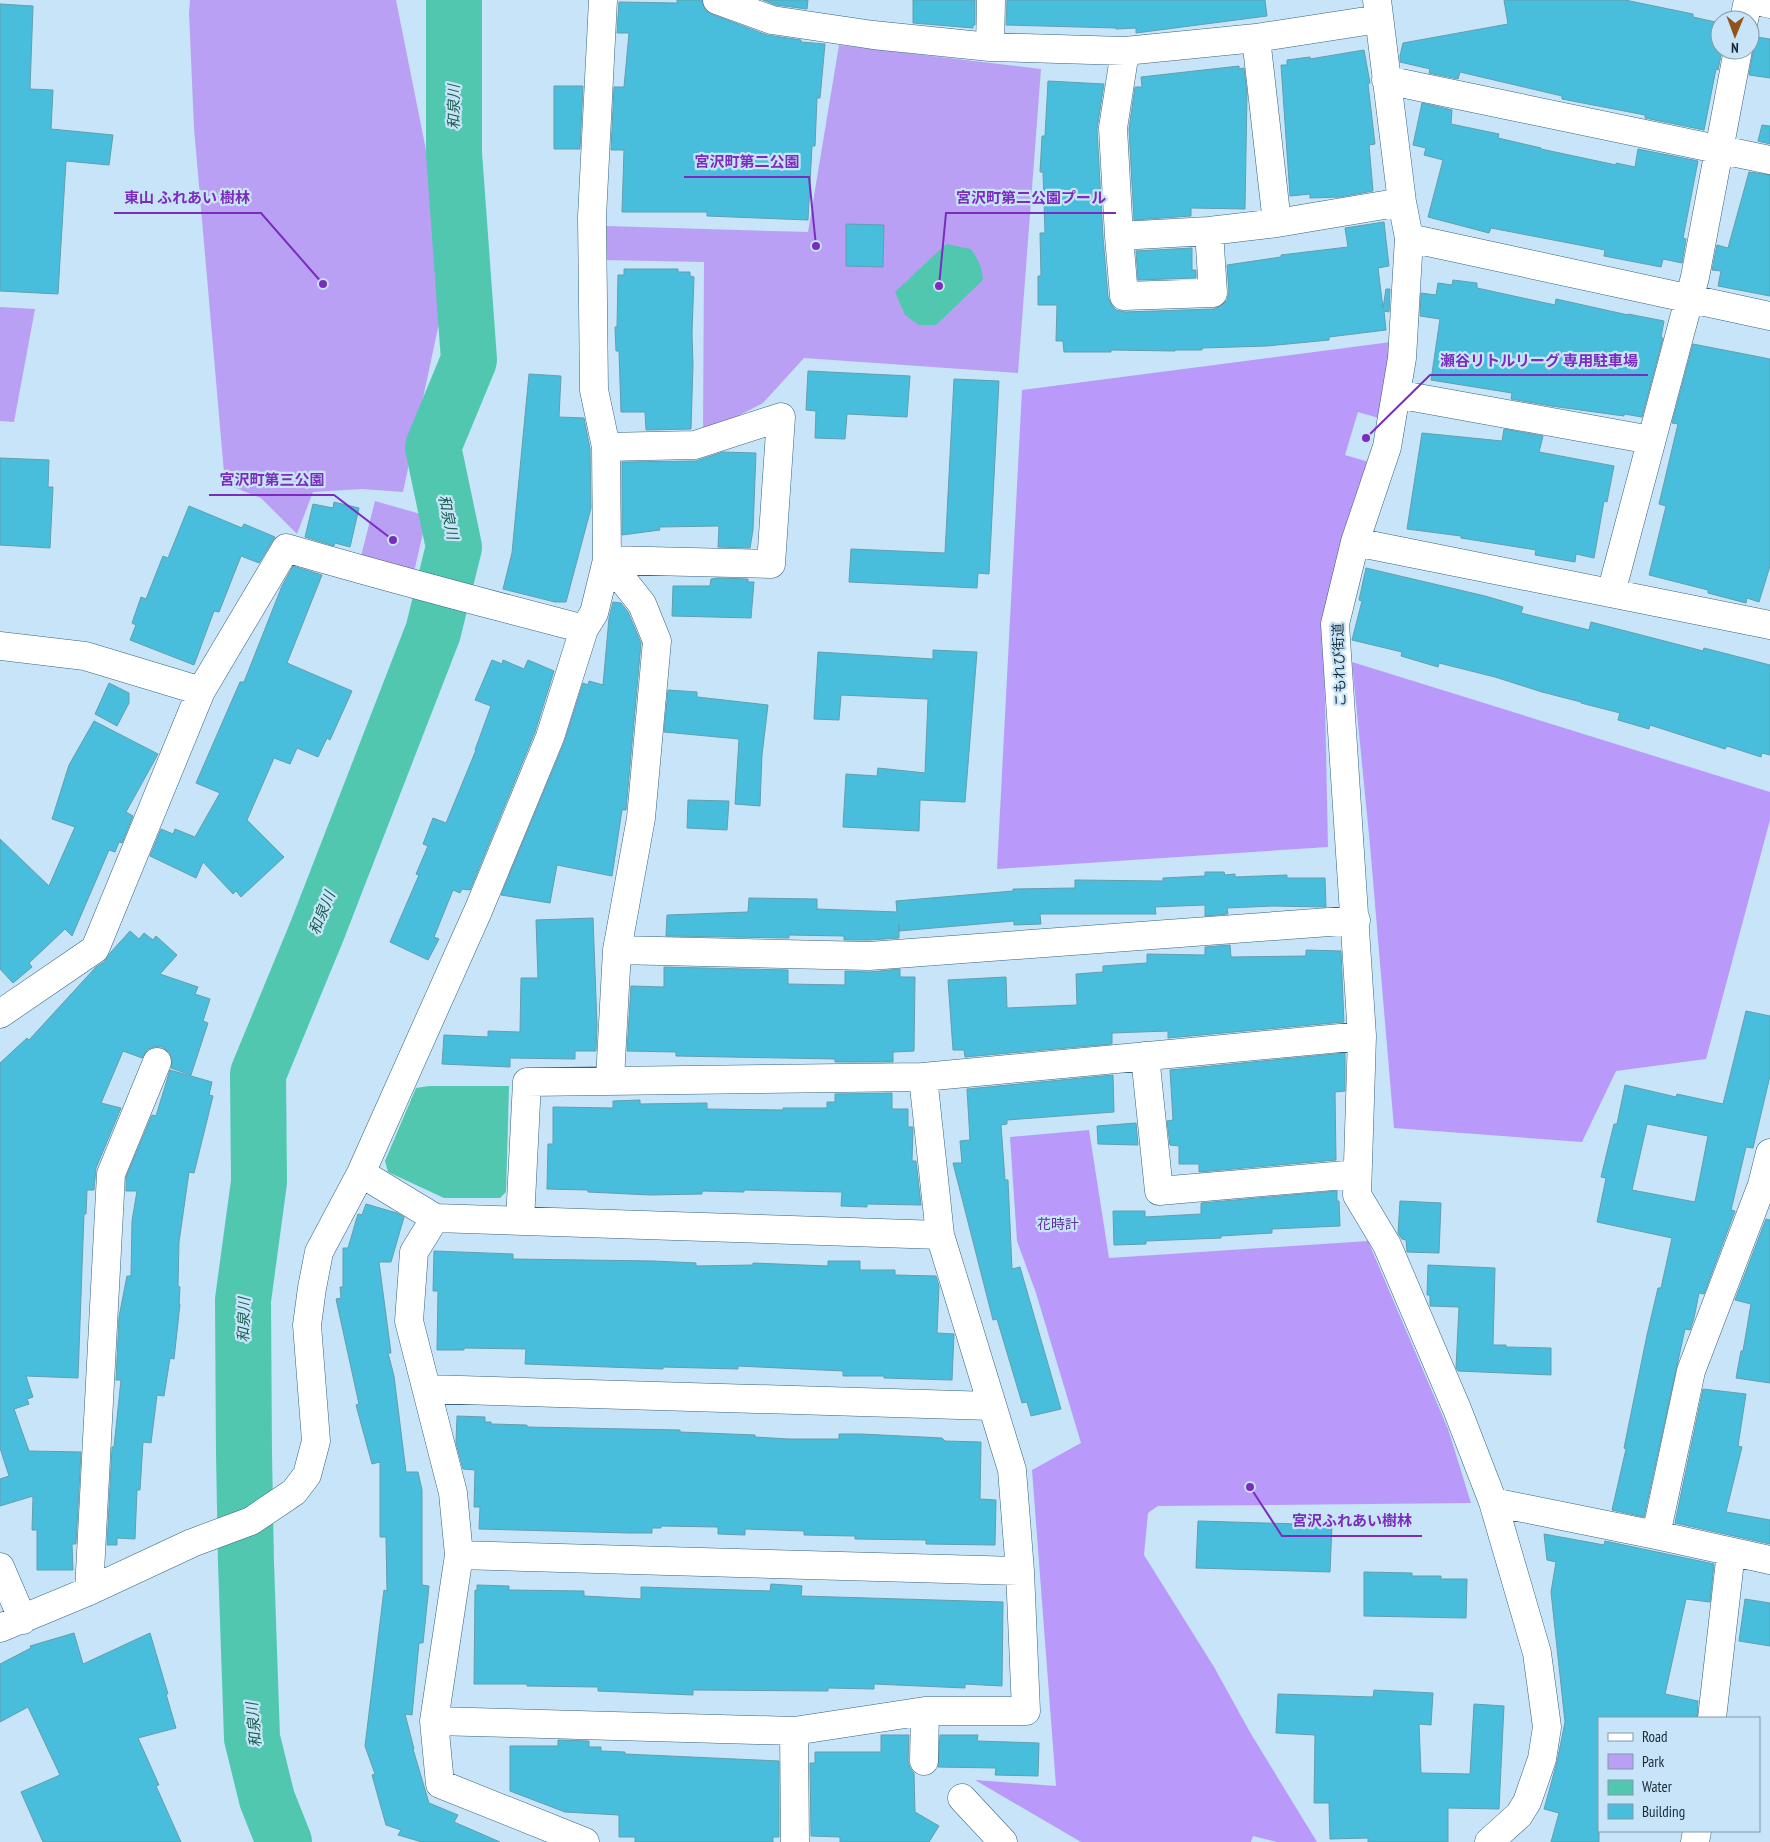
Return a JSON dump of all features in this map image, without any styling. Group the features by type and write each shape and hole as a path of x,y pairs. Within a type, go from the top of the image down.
{"street":[{"path":"0,1567 12,1624 89,1591 192,1543 251,1521 294,1492 307,1475 316,1441 307,1325 319,1252 362,1173 478,911 550,737 584,629 594,613 607,560 606,447 594,390 592,217 604,0"},
{"path":"718,0 772,20 873,35 990,47 1125,51 1256,38 1378,9"},
{"path":"990,47 991,0"},
{"path":"1753,0 1770,4"},
{"name":"こもれび街道","path":"1378,9 1402,202 1409,238 1402,358 1387,447 1355,542 1335,624 1356,920 1362,1036 1356,1174 1357,1195 1387,1245 1457,1409 1493,1502 1537,1653 1546,1727 1542,1759 1527,1802 1519,1815 1489,1842"},
{"path":"1256,38 1277,223"},
{"path":"1125,51 1113,128 1124,296 1213,294 1209,231"},
{"path":"1611,593 1650,440 1695,277 1736,60"},
{"path":"1386,80 1770,160"},
{"path":"1119,236 1209,231 1277,223 1402,202"},
{"path":"1409,238 1770,316"},
{"path":"1396,394 1650,440"},
{"path":"606,447 695,445 781,417 771,564 607,560"},
{"path":"1355,542 1770,625"},
{"path":"0,1014 95,949 201,691 286,548 415,586 478,600 584,629"},
{"path":"607,560 642,604 657,641 641,818 617,950 610,1080"},
{"path":"0,646 85,656 201,691"},
{"path":"617,950 869,956 1356,920"},
{"path":"520,1221 528,1082 922,1076 1362,1036"},
{"path":"1145,1056 1159,1191 1356,1174"},
{"path":"89,1591 111,1174 157,1062"},
{"path":"434,1721 794,1731 925,1711 1026,1711 1020,1572 1012,1470 940,1235 922,1076"},
{"path":"1656,1535 1691,1371 1762,1185 1770,1153"},
{"path":"362,1173 434,1218 940,1235"},
{"path":"434,1218 414,1252 409,1321 428,1389 453,1493 459,1555 434,1721 440,1784 585,1842"},
{"path":"428,1389 992,1406"},
{"path":"1493,1502 1770,1560"},
{"path":"1712,1717 1731,1552"},
{"path":"459,1555 1020,1572"},
{"path":"924,1761 925,1711"},
{"path":"794,1731 795,1842"},
{"path":"962,1798 1003,1842"}],"green space":[{"path":"190,0 396,0 428,160 442,309 403,492 362,489 313,492 297,534 261,498 225,484 194,128"},
{"path":"839,45 1041,69 1018,373 804,358 763,403 703,434 704,262 602,260 606,226 808,232"},
{"path":"0,307 35,309 14,422 0,421"},
{"path":"1391,342 1382,419 1358,412 1345,455 1372,463 1324,653 1328,847 997,869 1022,390"},
{"path":"375,501 424,515 425,524 414,572 361,556"},
{"path":"1352,662 1770,792 1770,820 1706,1059 1616,1071 1582,1142 1394,1128 1370,845"},
{"name":"花時計","path":"1089,1130 1109,1258 1368,1241 1448,1429 1471,1503 1158,1506 1148,1513 1144,1555 1214,1667 1251,1734 1317,1842 1277,1842 1253,1836 1251,1842 1081,1842 975,1780 1056,1786 1032,1470 1081,1443 1036,1293 1017,1241 1010,1137"}],"water":[{"path":"946,244 971,249 979,263 983,280 936,325 919,325 905,315 895,292"},
{"path":"429,1086 509,1086 506,1192 500,1198 444,1198 388,1172 385,1161 416,1088"}],"building":[{"path":"677,0 702,0 705,10 711,14 767,35 801,40 801,42 825,44 820,98 817,98 815,146 812,146 808,220 707,216 707,212 622,212 624,150 611,150 614,87 624,87 629,33 617,33 619,2 677,3"},
{"path":"763,0 808,0 807,9 776,5"},
{"path":"913,0 975,0 975,25 973,25 973,28 913,23"},
{"path":"1007,0 1265,0 1267,16 1136,33 1136,28 1006,25"},
{"path":"1504,0 1625,0 1693,14 1693,17 1710,21 1710,60 1720,60 1718,70 1716,69 1704,130 1645,118 1645,115 1562,99 1562,96 1460,72 1458,79 1429,73 1430,69 1400,62 1403,43 1508,24"},
{"path":"0,4 33,6 30,89 53,90 51,129 113,135 109,165 66,161 58,294 0,291"},
{"path":"1760,38 1770,39 1770,78 1749,75 1752,60 1760,60"},
{"path":"1364,50 1370,83 1368,84 1375,144 1369,145 1373,191 1340,197 1310,198 1310,194 1290,196 1281,65 1287,65 1287,60 1310,57 1310,59"},
{"path":"1239,66 1239,69 1244,68 1247,94 1245,209 1191,208 1191,216 1134,220 1129,129 1135,87 1142,87 1141,77"},
{"path":"1048,81 1104,84 1097,129 1108,297 1116,310 1125,312 1214,309 1221,306 1227,300 1229,292 1227,265 1281,257 1281,255 1348,247 1345,228 1384,222 1389,266 1378,268 1383,308 1386,289 1390,289 1389,312 1384,311 1386,330 1329,337 1329,340 1267,346 1202,348 1202,350 1175,351 1111,350 1111,352 1064,352 1063,341 1056,341 1057,305 1038,305 1038,276 1041,276 1040,233 1045,233 1043,172 1040,172 1042,136 1045,136"},
{"path":"554,86 583,86 580,149 554,149"},
{"path":"1422,103 1452,110 1451,124 1499,134 1498,138 1541,149 1616,165 1616,163 1635,167 1638,149 1698,161 1683,238 1686,239 1682,263 1663,259 1661,267 1604,256 1605,250 1491,228 1489,233 1428,217 1443,160 1424,155 1426,148 1413,145"},
{"path":"1762,125 1770,126 1770,144 1758,141"},
{"path":"1749,172 1770,175 1770,296 1718,286 1721,271 1712,270 1717,245 1728,248"},
{"path":"846,224 884,225 883,267 846,266"},
{"path":"1192,248 1192,270 1196,270 1196,278 1138,280 1136,251"},
{"path":"624,269 678,269 678,272 690,272 690,276 694,277 691,429 646,430 645,412 621,412 619,351 616,351 615,327 617,327 618,275 624,275"},
{"path":"1453,280 1477,283 1477,288 1555,305 1556,299 1664,321 1661,337 1663,338 1642,417 1511,399 1512,393 1431,380 1440,319 1420,316 1421,293 1436,295 1438,283 1452,285"},
{"path":"1693,344 1770,359 1770,566 1759,602 1747,598 1746,603 1708,593 1708,590 1649,575 1666,506 1659,504 1678,424 1672,423"},
{"path":"808,371 910,376 907,417 847,414 845,439 815,438 816,411 806,410"},
{"path":"529,374 561,376 559,417 584,418 590,449 591,508 566,602 555,602 503,589 512,553"},
{"path":"954,379 999,381 989,574 978,573 977,588 849,582 851,549 945,553"},
{"path":"1504,429 1543,436 1539,452 1614,466 1607,502 1604,501 1594,558 1576,554 1575,562 1535,555 1536,550 1461,538 1461,536 1407,529 1422,433 1502,441"},
{"path":"723,452 756,453 753,530 750,548 718,547 719,526 659,527 660,530 622,535 622,462 696,461"},
{"path":"0,458 49,460 48,487 53,487 50,548 0,545"},
{"path":"334,502 359,508 350,547 335,543 334,546 305,537 313,504 333,508"},
{"path":"189,506 242,528 244,524 275,537 259,563 241,556 219,612 214,611 194,665 130,640 136,625 132,623 141,597 146,599 163,556 168,558"},
{"path":"293,566 322,575 287,663 352,691 330,740 327,738 318,757 297,748 290,764 274,758 247,820 284,857 241,897 236,891 233,894 203,862 196,878 150,856 161,829 173,834 175,829 195,837 220,793 196,783 240,682 244,682 282,586"},
{"path":"1366,568 1485,596 1523,607 1521,613 1589,630 1591,622 1703,651 1704,648 1770,665 1770,755 1762,753 1761,757 1727,746 1725,749 1650,725 1649,729 1618,720 1620,713 1495,677 1439,663 1438,667 1401,656 1402,652 1352,640 1362,601 1359,600"},
{"path":"711,579 748,579 748,582 754,582 751,618 672,616 673,586 710,586"},
{"path":"613,602 621,603 628,612 641,643 626,810 622,810 612,876 557,865 550,903 501,895 564,743 583,683 588,685 589,681 603,685 609,618"},
{"path":"933,650 977,652 965,802 920,800 919,831 843,827 846,774 877,776 878,768 925,773 928,699 841,695 839,720 814,719 818,652 933,659"},
{"path":"492,660 502,664 503,660 524,669 528,660 554,671 535,732 470,890 462,889 460,893 453,890 434,937 439,939 428,960 390,942 419,875 416,874 428,846 423,844 433,818 446,823 476,750 491,706 475,700"},
{"path":"109,683 129,693 129,703 117,726 95,714"},
{"path":"668,690 697,692 697,697 768,705 762,755 760,806 735,804 739,739 664,732"},
{"path":"94,721 158,754 126,812 133,816 122,843 119,842 115,852 109,850 72,936 65,929 29,963 32,967 13,983 0,969 0,839 49,886 75,827 52,819 69,765"},
{"path":"688,800 729,801 727,830 687,828"},
{"path":"1205,872 1224,872 1225,875 1235,874 1235,877 1287,875 1287,878 1325,878 1326,907 1273,906 1227,908 1228,914 1205,916 1205,905 1155,907 1156,914 1040,914 1041,924 1014,925 1014,921 899,931 899,938 869,940 844,940 844,936 789,935 789,938 666,936 667,915 748,912 749,898 817,899 817,909 897,912 896,901 1013,891 1013,889 1075,888 1075,880 1163,881 1163,878 1205,876"},
{"path":"593,918 597,1025 596,1051 575,1051 575,1059 510,1058 510,1067 442,1064 444,1035 488,1037 488,1031 520,1032 521,978 538,978 536,920"},
{"path":"130,931 139,939 144,933 153,940 156,936 177,955 160,974 198,987 195,994 210,999 203,1021 208,1023 191,1075 171,1068 172,1060 170,1053 162,1047 148,1049 142,1058 123,1051 101,1103 121,1108 96,1168 94,1190 87,1190 86,1214 84,1214 78,1378 26,1376 33,1397 27,1399 29,1404 14,1409 29,1451 81,1452 76,1544 72,1544 73,1570 37,1570 37,1530 32,1530 33,1496 0,1506 0,1479 9,1476 0,1448 0,1063 27,1038 29,1040 96,967 104,962"},
{"path":"1230,945 1231,957 1306,956 1306,950 1341,951 1344,1022 1168,1038 1168,1031 1112,1033 1112,1044 965,1057 964,1050 953,1050 948,980 1006,977 1007,1008 1077,1005 1076,974 1103,972 1103,966 1147,963 1147,954 1205,955 1205,947"},
{"path":"664,967 788,970 788,984 845,985 845,971 870,972 900,969 900,977 915,977 914,1051 893,1052 893,1062 835,1062 835,1059 676,1056 676,1052 627,1051 631,986 664,987"},
{"path":"1746,1011 1770,1016 1770,1076 1753,1148 1746,1147 1731,1210 1735,1211 1704,1294 1699,1293 1690,1330 1685,1329 1644,1517 1612,1510 1626,1449 1624,1448 1647,1335 1658,1288 1661,1288 1672,1238 1597,1222 1606,1178 1601,1177 1614,1124 1617,1124 1625,1085 1676,1097 1677,1094 1723,1104","holes":["1647,1124 1708,1136 1695,1202 1632,1190"]},
{"path":"1345,1053 1345,1091 1335,1092 1336,1160 1199,1172 1199,1164 1179,1164 1179,1146 1170,1145 1167,1121 1173,1120 1170,1070"},
{"path":"170,1070 212,1082 209,1095 213,1096 194,1173 189,1172 179,1242 178,1286 180,1287 180,1304 174,1359 170,1358 164,1396 157,1395 151,1443 143,1442 140,1490 137,1490 135,1539 117,1538 117,1545 107,1545 112,1447 114,1447 121,1380 116,1380 119,1317 127,1276 131,1276 132,1221 137,1191 126,1191 126,1177 152,1115 156,1116"},
{"path":"1113,1075 1114,1112 1007,1120 1007,1124 1001,1125 1005,1180 1008,1180 1012,1269 1020,1267 1061,1409 1031,1416 1027,1402 1022,1403 997,1319 993,1320 953,1163 962,1163 960,1141 970,1140 967,1089"},
{"path":"892,1093 892,1109 908,1109 908,1127 913,1127 912,1161 916,1161 921,1205 867,1204 867,1207 841,1206 842,1192 744,1190 744,1192 702,1191 702,1194 650,1195 547,1189 548,1144 553,1144 553,1107 613,1108 613,1101 640,1100 640,1104 707,1103 707,1109 783,1110 783,1108 827,1108 827,1102 835,1102 835,1094"},
{"path":"1136,1123 1138,1145 1098,1144 1097,1126"},
{"path":"1337,1191 1340,1226 1272,1229 1272,1233 1221,1236 1221,1238 1146,1241 1146,1244 1114,1245 1113,1211 1145,1211 1145,1217 1201,1214 1201,1203"},
{"path":"1400,1201 1441,1203 1439,1253 1407,1252 1406,1240 1402,1239 1398,1233"},
{"path":"366,1204 397,1213 404,1217 391,1262 379,1262 391,1353 388,1353 394,1376 406,1472 418,1472 422,1490 422,1585 429,1586 423,1643 419,1643 412,1715 405,1714 429,1803 458,1815 454,1822 500,1842 422,1842 398,1835 401,1830 386,1825 372,1775 375,1774 365,1746 384,1590 387,1591 386,1537 380,1537 380,1462 372,1464 356,1405 359,1404 336,1299 341,1298 340,1287 343,1287 343,1248 348,1248 358,1214 362,1215"},
{"path":"1766,1219 1770,1220 1770,1383 1736,1378 1751,1304 1735,1300"},
{"path":"434,1251 513,1254 513,1259 654,1261 696,1263 696,1266 753,1265 753,1263 828,1266 828,1261 860,1261 860,1270 895,1270 895,1275 936,1276 939,1286 937,1333 954,1334 952,1380 884,1378 884,1376 843,1376 843,1371 738,1366 738,1369 663,1367 663,1369 525,1364 526,1349 464,1348 464,1350 437,1350 438,1291 433,1291"},
{"path":"1428,1265 1495,1268 1493,1345 1551,1348 1551,1375 1458,1371 1456,1368 1459,1307 1430,1306 1430,1295 1427,1295"},
{"path":"1703,1389 1746,1394 1738,1446 1742,1447 1726,1512 1770,1520 1770,1544 1675,1523"},
{"path":"457,1416 485,1417 485,1422 491,1422 491,1424 527,1425 527,1427 680,1430 680,1432 755,1435 755,1437 789,1439 839,1439 839,1434 861,1434 981,1442 980,1499 996,1500 995,1545 926,1544 926,1540 855,1539 855,1536 804,1535 804,1531 745,1529 745,1535 718,1534 718,1527 661,1526 661,1528 652,1528 652,1533 479,1529 480,1507 474,1507 475,1470 463,1469 456,1443"},
{"path":"1198,1521 1332,1525 1330,1572 1196,1568"},
{"path":"1544,1534 1604,1545 1605,1541 1714,1564 1710,1602 1686,1599 1665,1694 1698,1701 1697,1717 1598,1717 1599,1842 1551,1842 1559,1813 1544,1809 1557,1762 1565,1722 1551,1592 1556,1562 1547,1560"},
{"path":"1364,1572 1412,1573 1412,1576 1441,1576 1441,1579 1467,1579 1466,1618 1364,1616"},
{"path":"771,1584 802,1586 801,1596 1003,1602 1002,1686 965,1684 965,1688 874,1684 874,1689 828,1688 828,1691 693,1690 693,1695 598,1691 598,1687 474,1684 475,1590 477,1591 477,1585 509,1586 509,1590 584,1591 584,1596 641,1599 641,1587 770,1591"},
{"path":"1745,1599 1770,1603 1770,1646 1739,1641"},
{"path":"74,1633 83,1664 150,1633 176,1728 138,1738 159,1785 156,1786 181,1842 43,1842 21,1792 60,1775 28,1707 0,1722 0,1664 31,1648 30,1646"},
{"path":"1374,1690 1433,1693 1431,1725 1419,1724 1421,1773 1470,1774 1474,1704 1504,1706 1499,1809 1448,1808 1448,1842 1368,1842 1368,1838 1330,1839 1329,1803 1314,1803 1315,1735 1276,1733 1278,1694 1373,1697"},
{"path":"881,1735 909,1735 908,1761 914,1773 915,1812 939,1826 929,1842 840,1842 840,1837 811,1836 810,1763 815,1763 815,1752 881,1752"},
{"path":"940,1735 978,1735 977,1741 1039,1743 1038,1776 995,1775 996,1768 938,1767"},
{"path":"558,1740 589,1741 589,1747 601,1747 601,1751 625,1752 625,1754 779,1761 779,1837 773,1837 773,1842 635,1842 635,1837 619,1837 619,1815 565,1812 510,1791 510,1746 558,1746"}],"waterway":[{"name":"和泉川","path":"284,1842 267,1799 252,1738 246,1563 243,1300 259,1182 258,1074 317,931 433,632 454,547 433,447 469,360 454,153 454,0"}],"place":[{"name":"宮沢町第二公園","path":"816,246"},
{"name":"東山 ふれあい 樹林","path":"323,284"},
{"name":"宮沢町第二公園プール","path":"939,286"},
{"name":"瀬谷リトルリーグ 専用駐車場","path":"1366,438"},
{"name":"宮沢町第三公園","path":"393,540"},
{"name":"宮沢ふれあい樹林","path":"1250,1487"}]}
